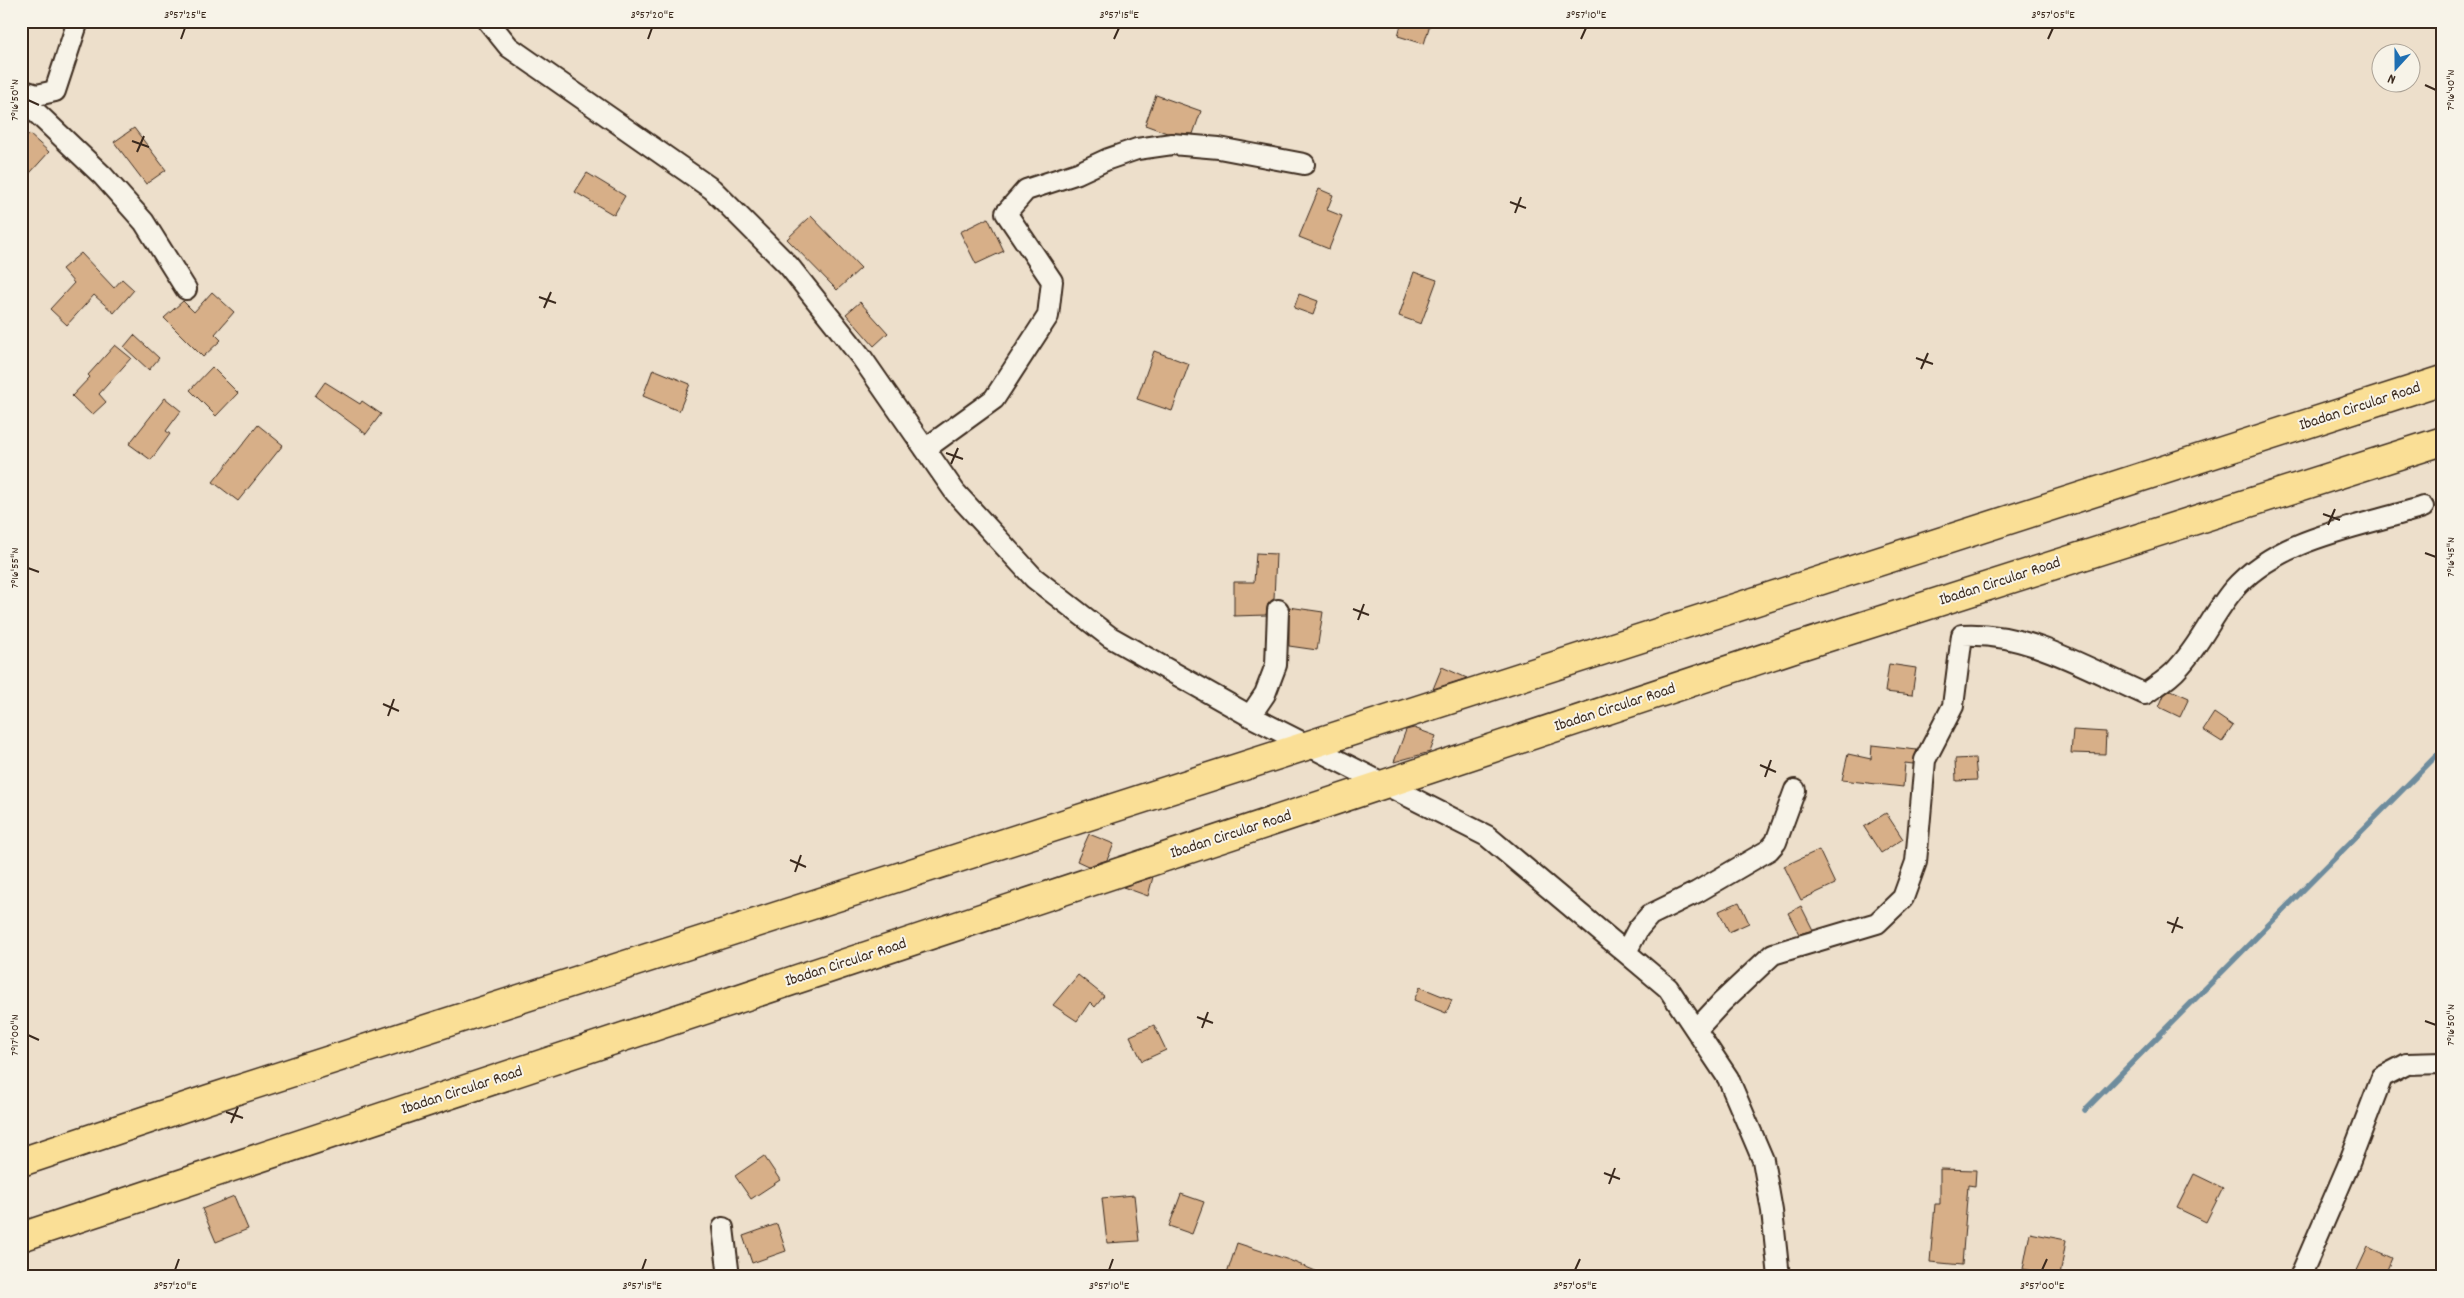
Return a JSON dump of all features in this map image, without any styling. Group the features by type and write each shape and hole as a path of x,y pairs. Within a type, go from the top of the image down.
{"highway":[{"name":"Ibadan Circular Road","path":"21,1162 218,1096 2443,380"},
{"name":"Ibadan Circular Road","path":"21,1237 1794,648 2443,441"}],"street":[{"path":"21,90 38,95 55,91 78,21"},
{"path":"488,21 509,46 712,189 789,266 862,358 955,492 1034,578 1110,637 1250,716 1487,836 1668,988 1728,1078 1763,1160 1772,1211 1779,1277"},
{"path":"21,98 103,176 144,222 186,289"},
{"path":"925,449 994,399 1048,316 1052,281 1006,213 1026,190 1078,173 1108,158 1137,149 1172,144 1219,148 1304,164"},
{"path":"1696,1030 1722,1002 1773,954 1877,923 1902,898 1916,862 1925,760 1953,706 1962,635 1983,634 2034,644 2145,694 2178,669 2234,590 2257,568 2283,552 2334,532 2423,507"},
{"path":"1250,716 1265,694 1276,665 1278,610"},
{"path":"1626,952 1638,929 1650,915 1697,892 1769,850 1776,842 1795,790"},
{"path":"2300,1277 2348,1166 2382,1077 2407,1064 2443,1063"},
{"path":"724,1228 729,1277"}],"building":[{"path":"1402,21 1431,21 1424,44 1398,36"},
{"path":"1156,95 1201,111 1193,134 1167,133 1145,125"},
{"path":"134,128 166,170 146,184 114,142"},
{"path":"29,134 49,152 21,183 21,143"},
{"path":"587,173 625,196 614,215 575,192"},
{"path":"1319,189 1333,195 1327,210 1342,216 1329,249 1299,237"},
{"path":"811,216 861,268 837,290 787,239"},
{"path":"988,218 1004,251 976,264 960,232"},
{"path":"81,253 114,288 122,279 134,290 114,313 94,295 67,325 50,309 74,283 62,269"},
{"path":"1414,272 1437,280 1421,324 1399,316"},
{"path":"212,292 234,312 215,334 221,340 203,357 164,318 183,301 194,312"},
{"path":"1299,294 1318,301 1313,315 1294,308"},
{"path":"860,302 888,333 874,346 846,314"},
{"path":"134,335 159,358 149,370 124,347"},
{"path":"115,345 131,358 99,394 106,402 92,415 72,396 90,377 88,375"},
{"path":"1154,351 1189,364 1172,411 1137,399"},
{"path":"212,367 238,393 216,416 190,390"},
{"path":"653,369 690,384 679,411 643,396"},
{"path":"325,382 360,404 362,401 381,414 366,434 315,396"},
{"path":"165,398 181,411 166,431 170,434 151,460 129,444"},
{"path":"258,425 283,445 238,501 213,482"},
{"path":"1256,553 1276,554 1274,599 1268,604 1266,615 1234,616 1234,582 1254,582"},
{"path":"1289,607 1323,612 1317,650 1289,646"},
{"path":"1889,664 1916,668 1912,695 1885,692"},
{"path":"1442,667 1467,678 1433,689"},
{"path":"2171,690 2189,698 2180,717 2159,707 2164,695"},
{"path":"2214,713 2233,726 2222,742 2203,730"},
{"path":"1414,728 1436,736 1430,752 1394,762 1406,730"},
{"path":"2073,730 2106,732 2105,754 2071,753"},
{"path":"1872,745 1917,750 1913,764 1905,763 1903,787 1842,780 1848,754 1871,759"},
{"path":"1975,758 1977,780 1956,781 1955,759"},
{"path":"1886,813 1903,839 1881,853 1864,827"},
{"path":"1089,834 1114,844 1107,860 1088,866 1077,861"},
{"path":"1819,850 1835,884 1801,900 1784,866"},
{"path":"1153,877 1148,896 1123,887"},
{"path":"1739,902 1749,923 1729,932 1719,911"},
{"path":"1801,906 1813,930 1799,934 1788,913"},
{"path":"1078,975 1104,996 1095,1007 1090,1002 1077,1021 1053,1005"},
{"path":"1420,987 1452,1000 1446,1013 1414,1000"},
{"path":"1154,1025 1166,1050 1142,1061 1130,1036"},
{"path":"764,1156 780,1180 751,1199 735,1176"},
{"path":"1940,1169 1976,1170 1975,1186 1968,1185 1962,1265 1930,1262 1935,1204 1940,1204"},
{"path":"2194,1174 2223,1188 2206,1222 2177,1208"},
{"path":"1181,1194 1204,1202 1192,1234 1169,1226"},
{"path":"1134,1195 1139,1241 1107,1243 1102,1198"},
{"path":"234,1196 248,1229 216,1242 202,1209"},
{"path":"777,1224 786,1251 752,1263 743,1236"},
{"path":"2030,1233 2066,1240 2060,1276 2023,1269"},
{"path":"1237,1243 1289,1260 1330,1277 1226,1277"},
{"path":"2368,1247 2392,1258 2384,1277 2354,1277"}],"waterway":[{"path":"2085,1110 2443,749"}]}
